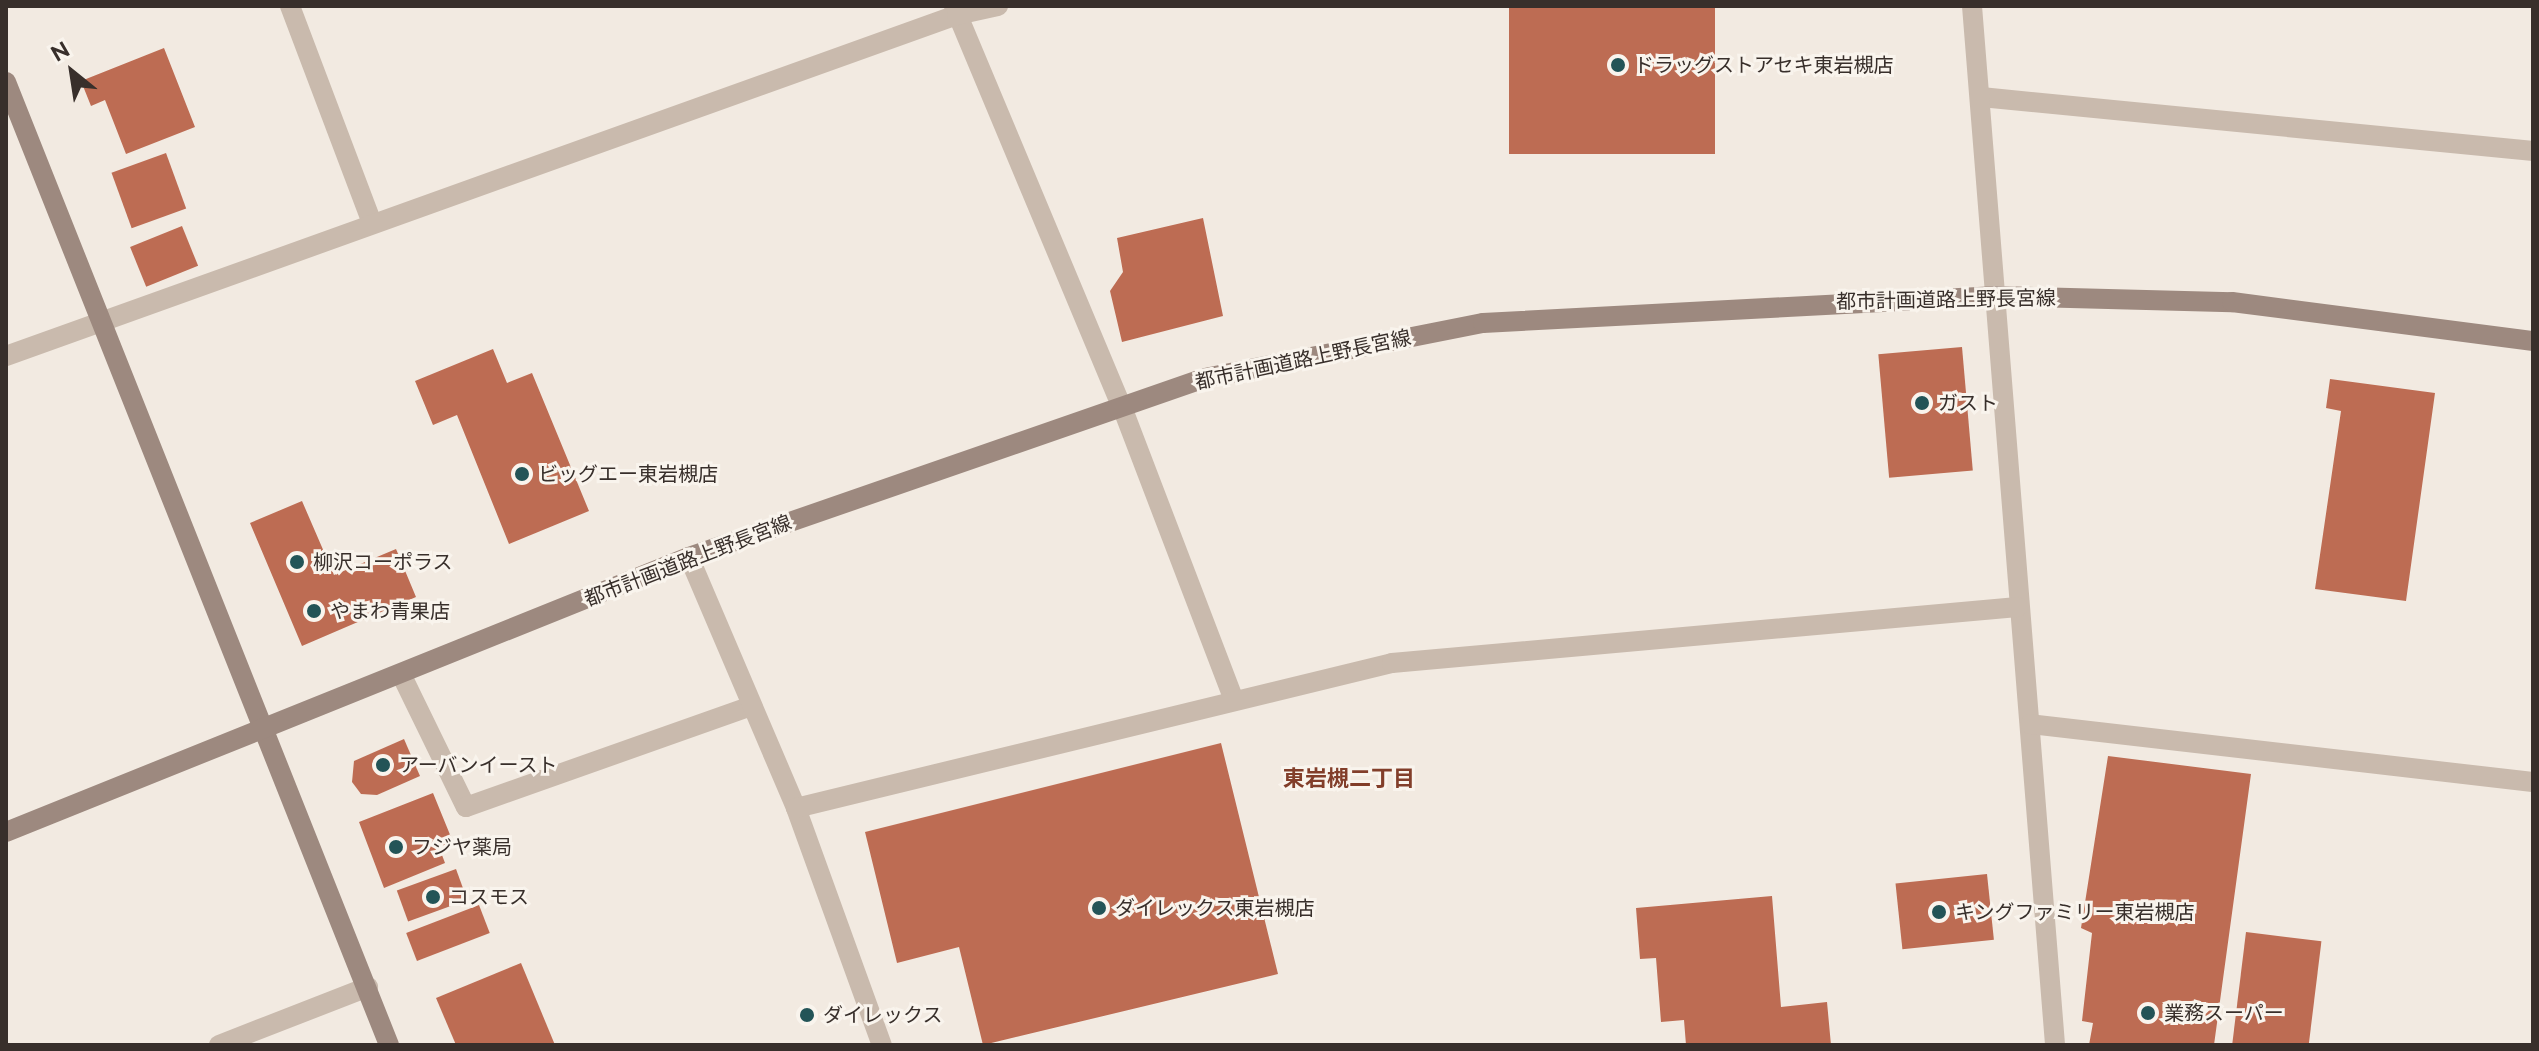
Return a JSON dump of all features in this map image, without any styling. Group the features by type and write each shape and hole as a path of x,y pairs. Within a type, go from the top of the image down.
{"street":[{"path":"290,6 372,223"},
{"path":"6,356 955,10 998,6"},
{"path":"1972,6 2055,1045"},
{"path":"955,10 1122,407 1233,698"},
{"path":"6,82 266,729 389,1045"},
{"path":"1981,97 2533,151"},
{"name":"都市計画道路上野長宮線","path":"6,832 689,557 1205,378 1483,323 1997,296 2232,302 2533,341"},
{"path":"689,557 796,808 882,1045"},
{"path":"796,808 1233,698 1392,663 2018,607"},
{"path":"401,674 466,807 752,706"},
{"path":"2030,724 2533,782"},
{"path":"219,1045 368,987"}],"building":[{"path":"1509,6 1715,6 1715,154 1509,154"},
{"path":"164,48 195,127 126,154 105,100 91,106 81,81"},
{"path":"166,153 186,208 132,228 111,173"},
{"path":"1203,218 1223,316 1122,342 1110,291 1123,272 1117,238"},
{"path":"182,226 198,266 146,287 130,247"},
{"path":"1962,347 1973,471 1889,478 1878,354"},
{"path":"493,349 507,383 532,373 589,511 509,544 457,415 433,425 415,381"},
{"path":"2330,379 2435,393 2406,601 2315,589 2341,411 2326,408"},
{"name":"柳沢コーポラス","path":"302,501 334,575 396,549 416,597 302,646 250,523"},
{"name":"アーバンイースト","path":"404,739 420,776 377,795 361,794 352,782 354,761"},
{"path":"1221,743 1278,974 983,1045 959,947 897,963 865,832"},
{"path":"2108,756 2251,774 2214,1045 2089,1045 2093,1023 2082,1021 2092,933 2081,928"},
{"path":"433,793 453,842 439,847 445,863 384,888 359,822"},
{"path":"456,869 467,900 408,922 397,891"},
{"path":"1987,874 1994,940 1902,949 1896,884"},
{"path":"1772,896 1781,1007 1827,1002 1831,1045 1686,1045 1684,1020 1661,1022 1656,958 1640,959 1636,908"},
{"path":"479,905 490,933 417,961 406,933"},
{"path":"2246,932 2321,941 2309,1045 2232,1045"},
{"path":"521,963 555,1045 456,1045 436,998"}],"place":[{"name":"ドラッグストアセキ東岩槻店","path":"1618,65"},
{"name":"ガスト","path":"1922,403"},
{"name":"ビッグエー東岩槻店","path":"522,474"},
{"name":"柳沢コーポラス","path":"297,562"},
{"name":"やまわ青果店","path":"314,611"},
{"name":"アーバンイースト","path":"383,765"},
{"name":"フジヤ薬局","path":"396,847"},
{"name":"コスモス","path":"433,897"},
{"name":"ダイレックス東岩槻店","path":"1099,908"},
{"name":"キングファミリー東岩槻店","path":"1939,912"},
{"name":"業務スーパー","path":"2148,1013"},
{"name":"ダイレックス","path":"807,1015"}],"district":[{"name":"東岩槻二丁目","path":"1349,779"}]}
